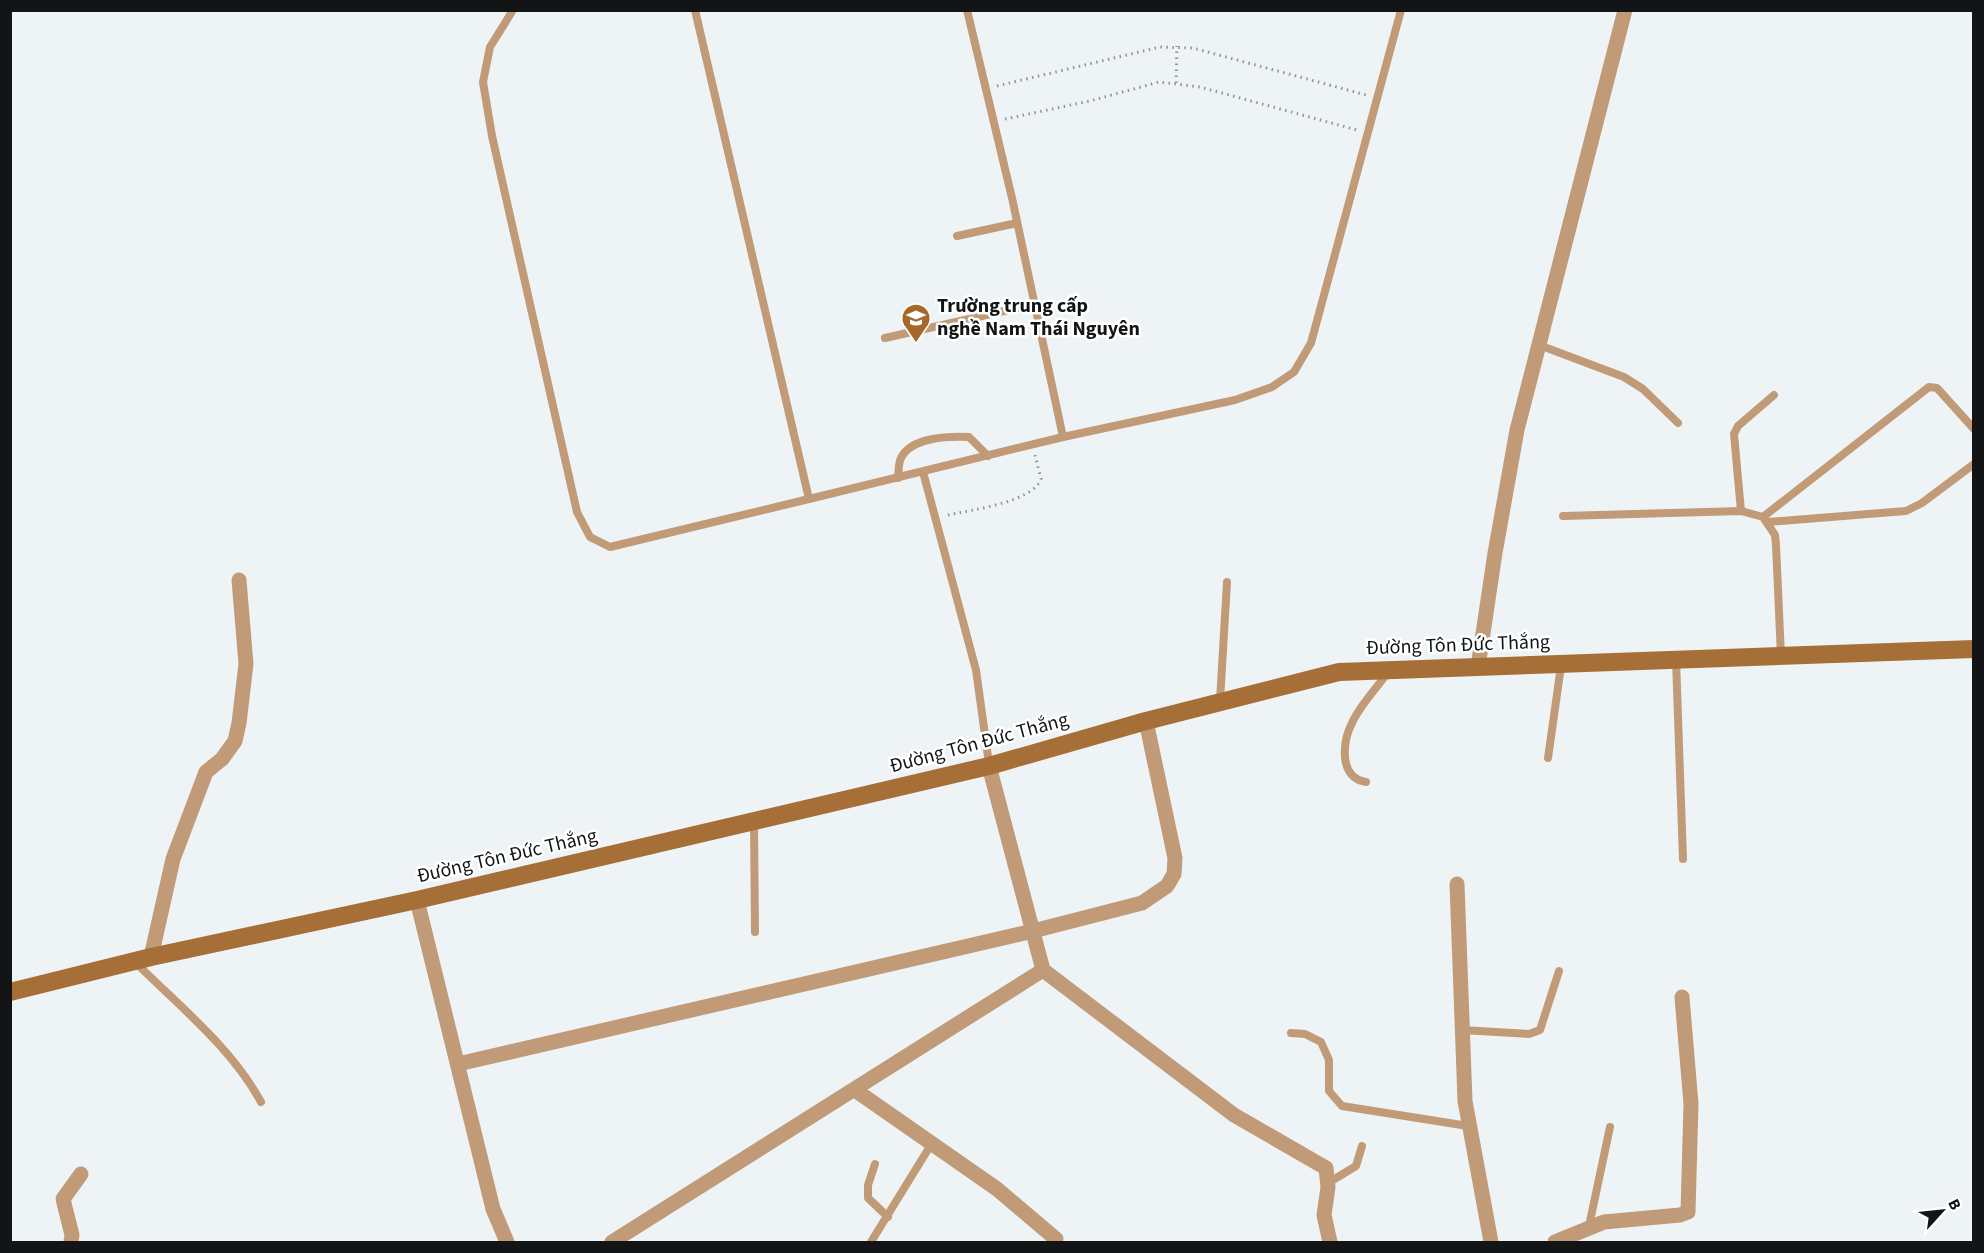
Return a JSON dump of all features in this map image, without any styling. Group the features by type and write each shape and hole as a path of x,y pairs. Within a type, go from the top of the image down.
{"main road":[{"name":"Đường Tôn Đức Thắng","path":"10,992 142,959 417,900 990,766 1146,721 1339,672 1974,649"}],"street":[{"path":"1478,667 1508,474 1625,10"},
{"path":"142,959 173,859 206,772 222,759 235,741 246,664 239,580"},
{"path":"458,1064 1033,931 1142,903 1167,886 1174,874 1175,858 1146,721"},
{"path":"990,766 1043,970 1234,1115 1322,1165 1328,1172 1324,1215 1330,1242"},
{"path":"1457,884 1468,1126 1491,1242"},
{"path":"417,900 493,1209 507,1242"},
{"path":"612,1242 1043,970"},
{"path":"1555,1242 1589,1226 1604,1222 1680,1215 1688,1212 1690,1208 1691,1104 1682,997"},
{"path":"855,1090 1010,1199 1056,1239"},
{"path":"71,1242 72,1235 63,1199 81,1174"}],"lane":[{"path":"513,10 490,47 483,82 492,136 577,512 590,537 610,547 1063,437 1236,400 1272,387 1294,372 1311,343 1401,10"},
{"path":"694,10 809,499"},
{"path":"967,10 1017,223 1063,437"},
{"path":"957,236 1017,223"},
{"path":"885,338 1035,304"},
{"path":"1539,345 1624,377 1642,389 1678,423"},
{"path":"1766,520 1929,387 1937,388 1974,429"},
{"path":"1741,510 1734,434 1738,426 1774,395"},
{"path":"898,478 900,460 904,453 920,443 938,438 969,437 988,456"},
{"path":"1563,516 1741,510 1766,520 1906,511 1922,503 1974,464"},
{"path":"923,472 976,670 990,766"},
{"path":"1766,520 1776,545 1781,656"},
{"path":"1220,702 1227,582"},
{"path":"1676,660 1683,859"},
{"path":"1548,758 1562,664"},
{"path":"1366,782 1356,781 1346,768 1351,723 1389,671"},
{"path":"754,821 755,932"},
{"path":"142,959 248,1079 261,1102"},
{"path":"1462,1030 1529,1034 1540,1030 1558,971"},
{"path":"1291,1033 1305,1034 1321,1042 1329,1060 1329,1091 1342,1106 1468,1126"},
{"path":"1589,1226 1610,1127"},
{"path":"871,1242 932,1143"},
{"path":"1328,1183 1356,1166 1362,1146"},
{"path":"875,1164 868,1185 868,1198 888,1217"}],"path":[{"path":"986,89 1160,46 1177,46 1216,53 1377,98"},
{"path":"1176,83 1177,46"},
{"path":"993,121 1160,82 1200,87 1367,133"},
{"path":"934,518 995,504 1034,491 1041,479 1032,445"}],"place":[{"name":"Trường trung cấp nghề Nam Thái Nguyên","path":"916,344"}]}
